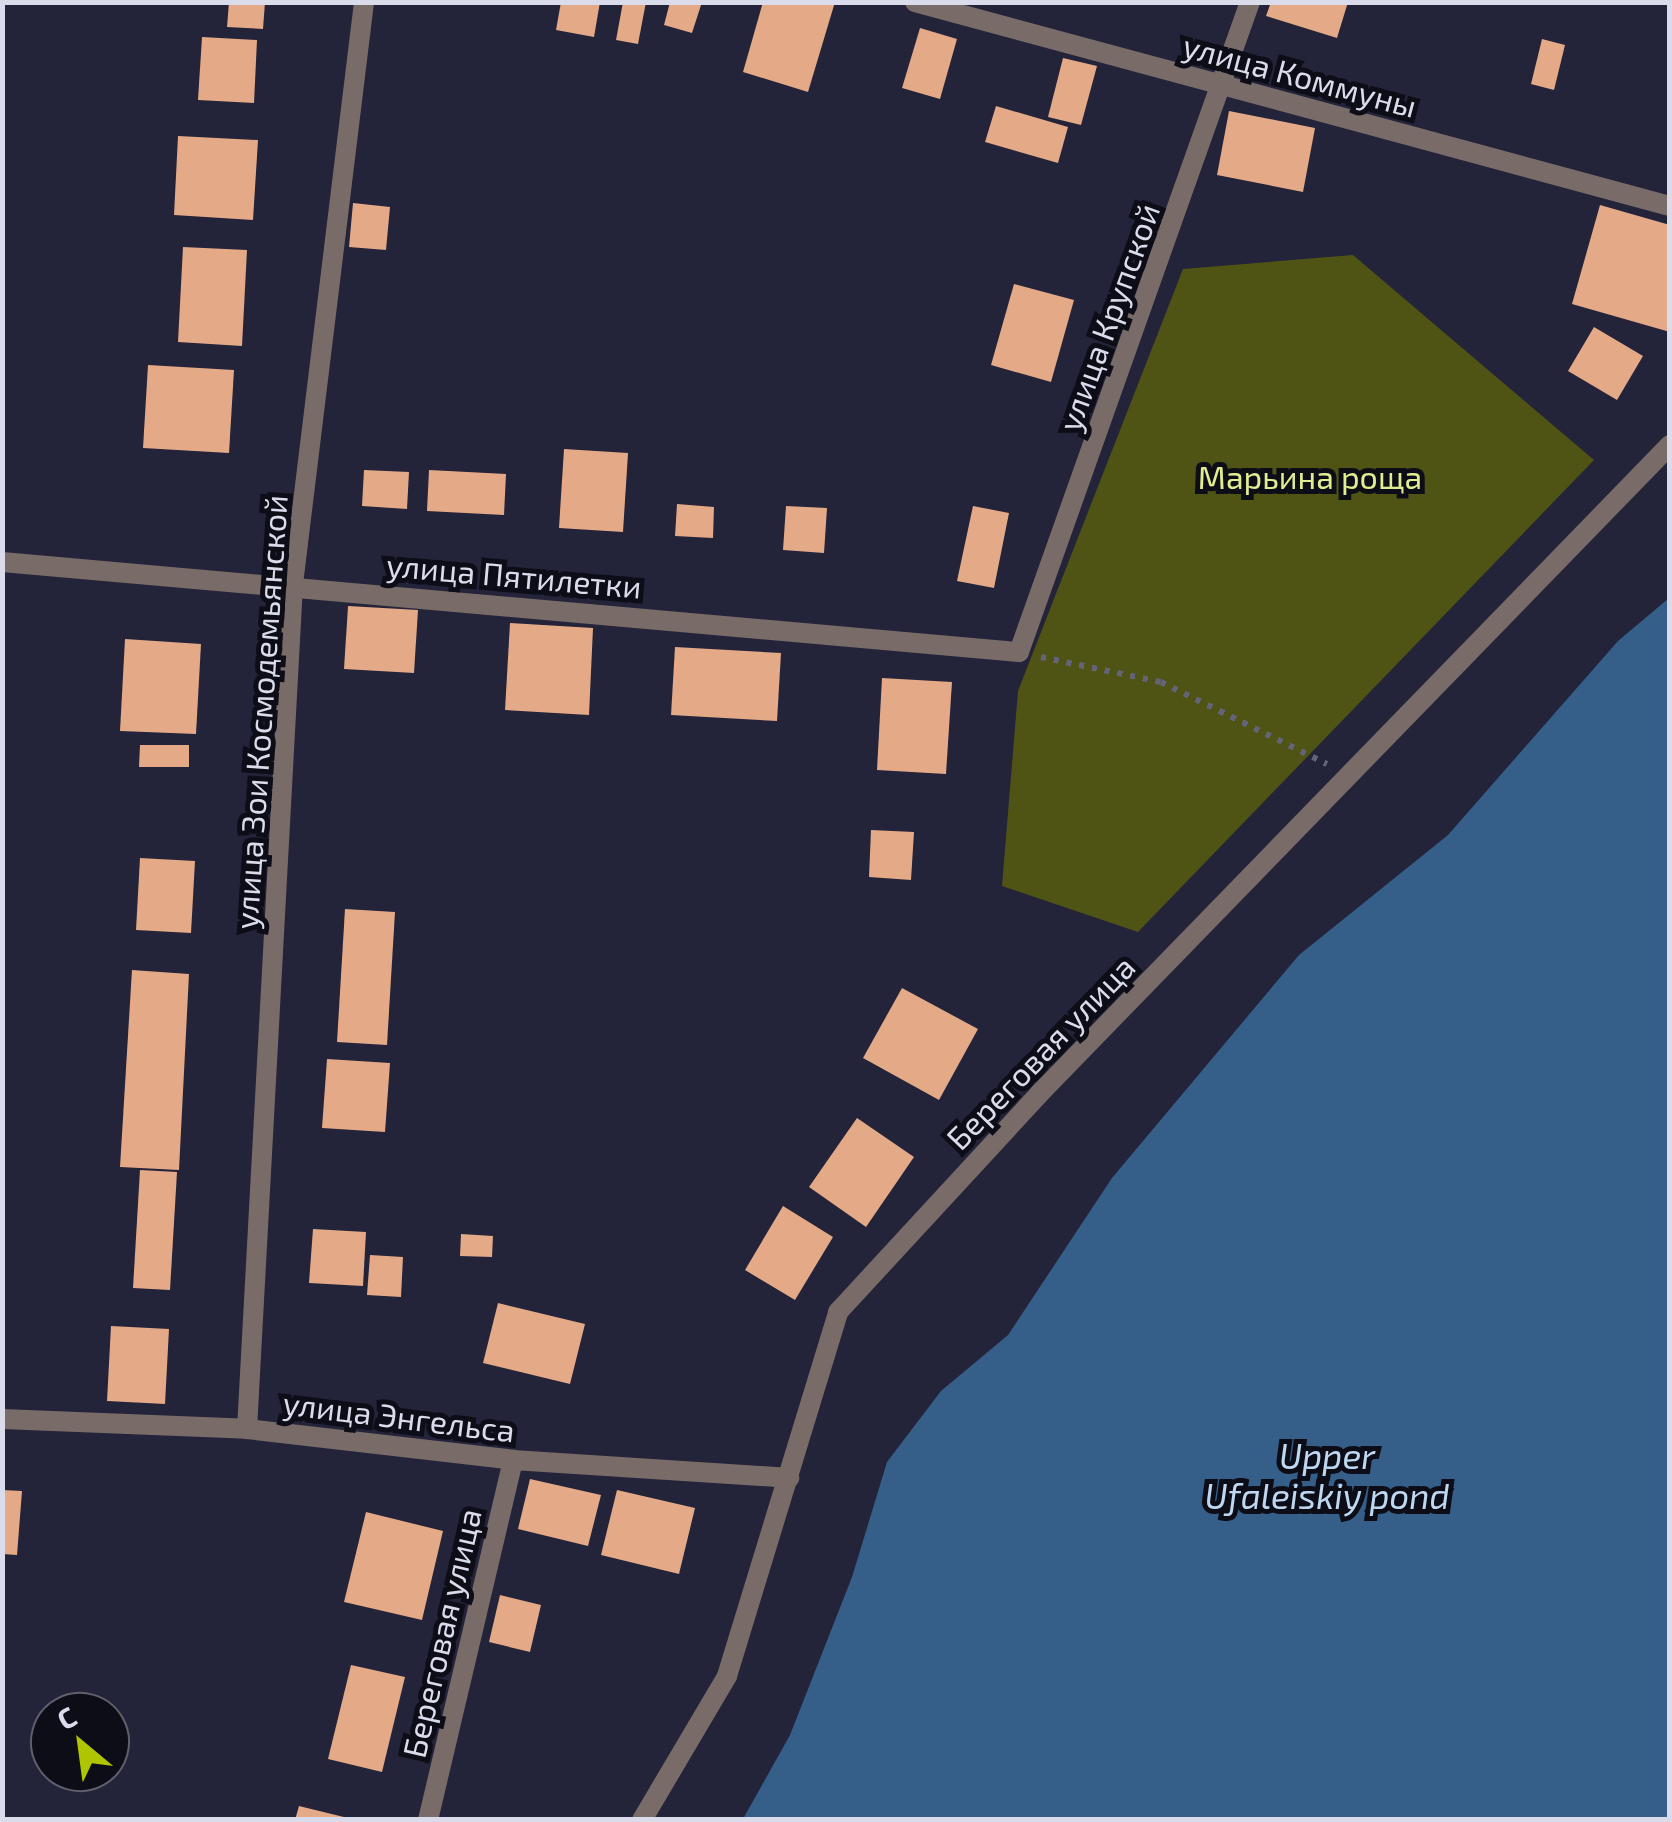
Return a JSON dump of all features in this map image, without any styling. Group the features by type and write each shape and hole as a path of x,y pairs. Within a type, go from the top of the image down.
{"street":[{"name":"улица Зои Космодемьянской","path":"247,1429 293,584 364,2"},
{"name":"улица Коммуны","path":"915,2 1670,206"},
{"name":"улица Крупской","path":"1019,652 1250,2"},
{"name":"Береговая улица","path":"642,1820 727,1676 838,1312 1038,1094 1670,444"},
{"name":"улица Пятилетки","path":"2,562 293,584 1019,652"},
{"name":"улица Энгельса","path":"2,1418 247,1429 513,1460 788,1478"},
{"name":"Береговая улица","path":"428,1820 513,1460"}],"path":[{"path":"1019,652 1162,682 1350,776"}],"green space":[{"name":"Марьина роща","path":"1353,255 1594,460 1138,932 1002,886 1018,691 1183,269"}],"water":[{"name":"Upper Ufaleiskiy pond","path":"1669,598 1669,1819 743,1819 790,1735 852,1577 887,1462 941,1391 1008,1335 1112,1178 1299,955 1448,835 1618,641"}],"building":[{"path":"229,2 265,2 263,29 227,27"},
{"path":"561,2 600,2 594,37 556,30"},
{"path":"623,2 646,2 638,44 616,40"},
{"path":"670,2 702,2 692,33 664,25"},
{"path":"763,2 835,2 808,92 743,72"},
{"path":"1271,2 1348,2 1337,38 1266,16"},
{"path":"920,28 957,39 940,99 902,88"},
{"path":"202,37 257,40 254,103 198,100"},
{"path":"1542,39 1565,45 1554,90 1531,84"},
{"path":"1063,58 1097,66 1081,125 1048,117"},
{"path":"996,106 1068,127 1058,163 985,142"},
{"path":"1229,111 1315,128 1303,192 1217,175"},
{"path":"178,136 258,140 253,220 174,215"},
{"path":"353,203 390,207 386,250 349,247"},
{"path":"1600,205 1670,225 1670,332 1572,304"},
{"path":"183,247 247,250 242,346 178,342"},
{"path":"1014,284 1074,300 1051,382 991,365"},
{"path":"1594,327 1643,356 1617,400 1568,371"},
{"path":"148,365 234,370 229,453 143,448"},
{"path":"564,449 628,453 623,532 559,528"},
{"path":"364,470 409,472 407,509 362,506"},
{"path":"429,470 506,474 504,515 427,511"},
{"path":"677,504 714,507 713,538 675,536"},
{"path":"786,506 827,508 824,553 783,550"},
{"path":"973,506 1009,513 994,588 957,581"},
{"path":"348,606 418,610 414,673 344,669"},
{"path":"510,623 593,628 589,715 505,710"},
{"path":"125,639 201,644 196,734 120,731"},
{"path":"675,647 781,653 777,721 671,715"},
{"path":"882,678 952,682 946,774 877,770"},
{"path":"140,745 189,745 189,767 139,767"},
{"path":"871,830 914,832 911,880 869,877"},
{"path":"140,858 195,861 191,933 136,930"},
{"path":"345,909 395,912 387,1045 337,1042"},
{"path":"132,970 189,974 179,1170 120,1167"},
{"path":"902,988 978,1029 939,1100 863,1058"},
{"path":"327,1059 390,1063 385,1132 322,1128"},
{"path":"857,1118 914,1157 866,1227 809,1187"},
{"path":"140,1170 177,1172 170,1290 133,1288"},
{"path":"783,1206 833,1237 795,1300 745,1270"},
{"path":"313,1229 366,1232 363,1286 309,1283"},
{"path":"461,1234 493,1236 492,1257 460,1256"},
{"path":"370,1255 403,1257 401,1297 367,1295"},
{"path":"498,1303 585,1324 570,1384 483,1363"},
{"path":"111,1326 169,1329 165,1404 107,1401"},
{"path":"530,1479 601,1495 588,1546 518,1529"},
{"path":"2,1490 22,1491 17,1555 2,1554"},
{"path":"617,1490 695,1508 679,1574 601,1555"},
{"path":"366,1512 443,1531 422,1620 344,1602"},
{"path":"500,1595 541,1605 530,1652 489,1642"},
{"path":"351,1665 405,1677 382,1772 328,1759"},
{"path":"299,1806 348,1818 348,1820 295,1820"}]}
